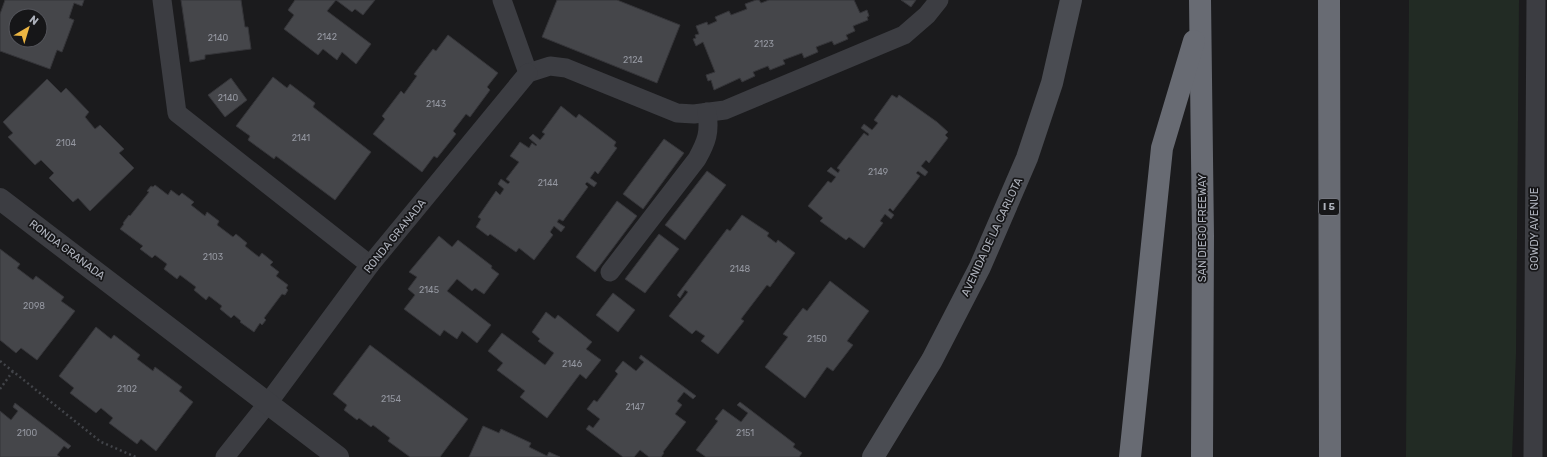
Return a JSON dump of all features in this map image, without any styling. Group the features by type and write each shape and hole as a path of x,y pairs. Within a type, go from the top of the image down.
{"highway":[{"name":"I 5","path":"1329,0 1330,457"},
{"path":"1130,457 1162,148 1200,9"},
{"name":"SAN DIEGO FREEWAY","path":"1200,9 1203,236 1202,457"},
{"path":"1330,413 1341,457"}],"main road":[{"name":"AVENIDA DE LA CARLOTA","path":"873,457 932,360 980,267 1024,166 1052,84 1071,0"}],"street":[{"path":"162,0 177,112 370,265"},
{"path":"502,0 528,73 550,66 566,68 677,113 694,114 725,110 904,35 927,15 939,0"},
{"name":"GOWDY AVENUE","path":"1533,457 1540,383 1536,0"},
{"name":"RONDA GRANADA","path":"268,403 370,265 528,73"},
{"path":"610,272 697,159 706,143 709,126 707,112"},
{"name":"RONDA GRANADA","path":"0,199 338,457"},
{"path":"225,457 268,403"}],"path":[{"path":"0,361 101,442 136,457"},
{"path":"0,389 13,372"}],"shaded area":[{"path":"1409,0 1519,0 1516,354 1512,457 1406,457"}],"building":[{"path":"5,0 84,0 82,6 74,3 69,18 74,20 62,52 57,50 50,69 0,51 0,14"},
{"path":"181,0 241,0 245,27 248,27 251,49 205,55 205,59 190,62"},
{"path":"295,0 336,0 327,11 371,44 356,64 342,52 337,60 323,49 318,55 284,29 294,15 288,10"},
{"path":"336,0 375,0 363,15 355,9 352,12"},
{"path":"557,0 617,0 680,25 657,83 542,37"},
{"path":"759,0 761,3 769,0 854,0 860,13 867,10 869,16 867,17 868,20 853,26 855,31 846,35 848,39 834,45 832,41 816,47 818,52 804,58 802,53 783,60 785,64 770,70 768,66 753,72 755,76 742,82 740,78 714,90 711,80 708,81 706,75 715,72 703,42 696,46 693,39 696,38 695,35 699,34 696,26 707,22 708,25 717,21 715,17 729,11 731,15 747,9 745,4"},
{"path":"901,0 916,0 911,7"},
{"path":"448,35 498,73 487,87 490,90 470,117 466,114 453,131 456,134 437,158 434,156 422,172 373,134 385,119 382,116 401,91 404,94 417,76 414,74 433,49 436,51"},
{"path":"273,77 287,88 290,84 315,103 313,107 371,152 335,200 276,156 274,159 248,140 250,136 236,126"},
{"path":"231,78 247,100 225,117 208,95"},
{"path":"47,79 61,93 66,88 89,112 85,117 95,129 100,125 124,149 119,153 134,168 90,211 78,198 73,202 49,178 54,173 41,160 35,165 8,137 13,133 3,122"},
{"path":"892,95 897,98 899,95 937,122 948,132 945,135 948,138 929,163 926,160 921,166 928,172 925,176 918,171 916,173 920,176 893,211 890,208 888,210 894,215 891,219 885,214 880,221 883,223 864,248 849,237 846,240 820,221 823,218 808,206 828,181 831,183 836,177 827,171 831,167 838,173 840,170 837,168 864,133 868,136 869,134 861,128 864,124 872,130 878,123 874,120"},
{"path":"561,106 576,118 579,114 616,142 614,146 617,148 598,174 595,171 590,178 597,183 594,187 587,182 585,184 588,187 563,221 559,219 557,222 565,227 561,232 554,226 550,232 553,235 534,260 519,248 516,252 490,234 488,236 476,227 481,219 478,217 496,191 500,195 504,189 498,184 501,179 508,184 510,182 506,179 519,162 510,156 520,142 529,148 532,143 536,146 537,145 529,138 533,134 540,140 545,134 542,132"},
{"path":"664,139 684,153 643,209 623,194"},
{"path":"707,171 726,185 685,240 665,225"},
{"path":"155,185 168,195 171,190 179,196 182,193 194,202 191,205 205,216 207,212 219,221 217,225 233,237 236,234 247,243 245,246 259,257 262,253 273,262 270,265 279,272 276,276 288,285 286,288 288,290 285,295 282,294 264,318 266,320 262,325 260,323 254,332 240,322 241,321 234,315 231,318 220,309 222,306 209,296 206,300 194,290 196,287 180,275 177,279 164,269 167,264 155,255 152,258 140,249 143,246 120,229 129,215 130,216 149,192 147,191 151,186 153,187"},
{"path":"617,201 637,216 595,272 576,257"},
{"path":"742,215 769,233 767,236 776,243 778,240 795,253 770,287 767,285 741,319 744,321 718,354 701,341 705,336 696,330 692,334 669,316 688,292 685,290 680,298 677,295 727,229 730,231"},
{"path":"659,234 679,249 645,293 625,279"},
{"path":"439,236 452,247 458,240 492,266 491,268 499,274 484,294 475,288 472,291 457,279 447,291 491,325 477,343 462,331 457,339 444,330 440,336 404,309 415,295 408,289 417,277 409,272"},
{"path":"0,249 20,264 17,268 33,280 36,276 64,297 61,301 75,311 37,360 21,348 16,353 0,340"},
{"path":"830,281 869,311 847,341 853,345 833,371 827,367 805,398 765,367 788,337 783,334 803,308 807,311"},
{"path":"613,293 635,310 618,332 596,315"},
{"path":"546,312 555,319 558,315 592,342 586,349 601,360 586,379 580,374 547,418 520,397 525,391 497,370 503,363 488,351 502,333 545,365 554,353 538,341 540,339 532,332"},
{"path":"96,327 111,339 114,335 140,355 137,359 153,371 155,367 182,387 179,391 193,402 156,451 141,439 137,444 109,423 113,418 101,408 96,413 70,393 74,388 59,376"},
{"path":"370,345 468,419 440,457 410,457 388,441 390,438 373,425 371,427 359,418 357,420 344,410 347,405 333,394"},
{"path":"641,355 696,396 693,399 684,392 677,401 682,405 675,414 686,422 663,452 664,453 661,457 649,457 640,450 634,457 623,457 586,429 589,425 593,428 600,419 587,409 594,400 597,402 618,374 615,371 623,361 636,371 644,362 639,358"},
{"path":"740,402 795,444 793,447 802,453 799,457 706,457 696,450 718,421 715,419 723,409 741,422 748,413 737,405"},
{"path":"15,403 71,446 68,449 64,446 57,455 60,457 0,457 0,411 11,420 18,411 13,407"},
{"path":"483,426 499,433 501,429 531,443 529,447 547,456 549,452 560,457 469,457"}]}
